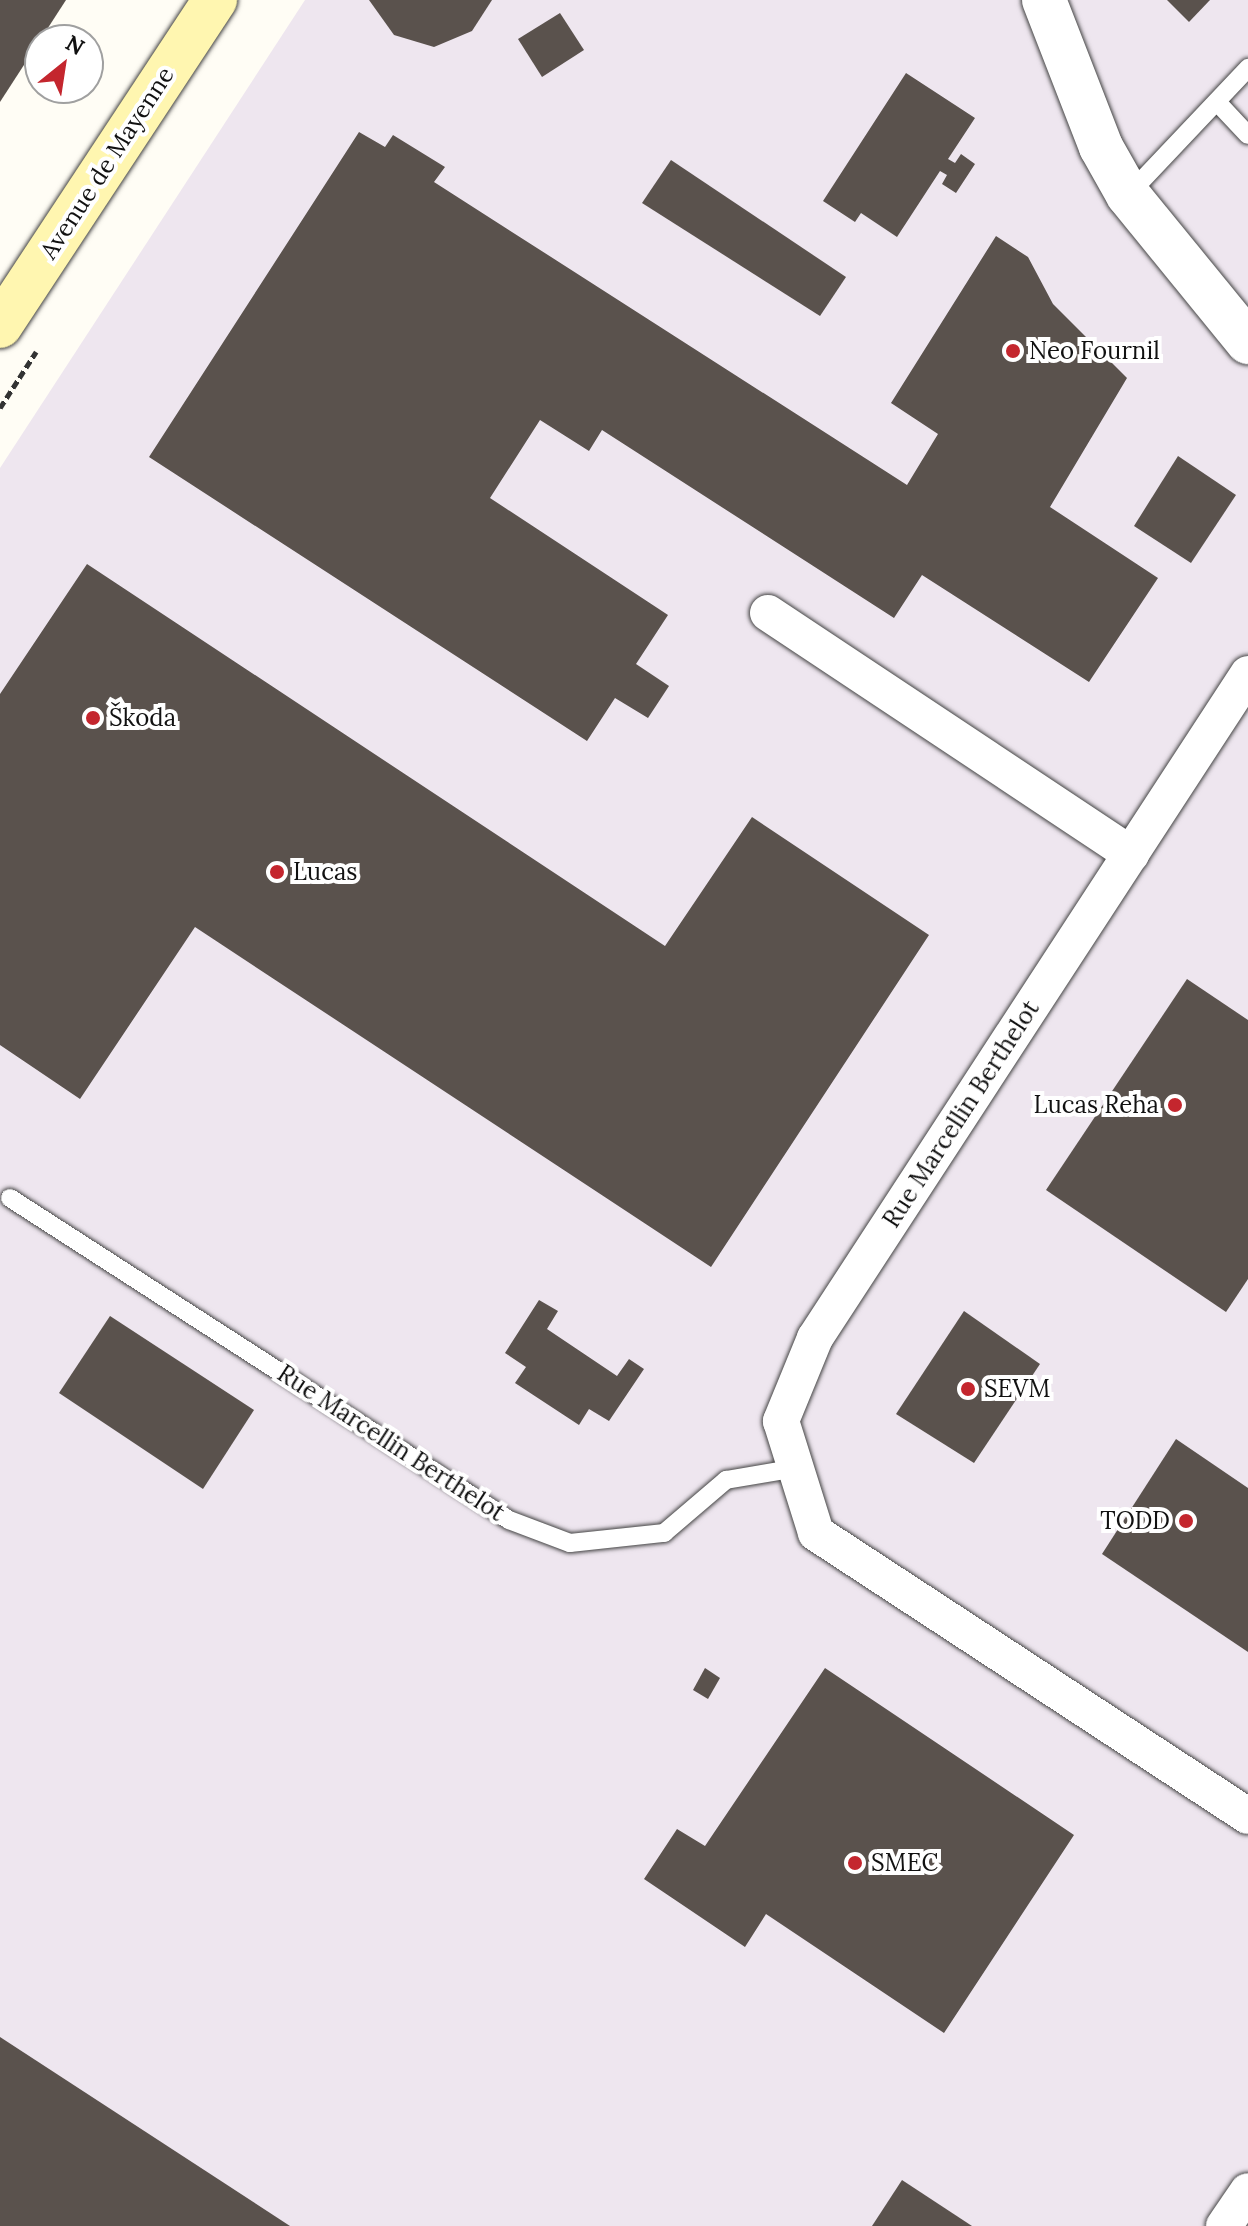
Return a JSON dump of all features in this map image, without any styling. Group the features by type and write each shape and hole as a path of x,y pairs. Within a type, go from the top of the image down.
{"main road":[{"name":"Avenue de Mayenne","path":"0,326 215,0"}],"street":[{"path":"1044,0 1101,147 1128,195 1248,342"},
{"path":"768,613 1131,854"},
{"name":"Rue Marcellin Berthelot","path":"1248,674 815,1338 781,1421 816,1533 1248,1816"},
{"path":"1224,2226 1248,2191"}],"lane":[{"path":"1128,195 1248,68"},
{"path":"1217,102 1248,135"},
{"name":"Rue Marcellin Berthelot","path":"10,1198 509,1520 570,1543 664,1533 726,1480 796,1468"}],"shaded area":[{"path":"305,0 1248,0 1248,2226 0,2226 0,468"}],"building":[{"path":"0,0 66,0 50,24 24,24 24,65 0,102"},
{"path":"369,0 492,0 472,31 434,47 394,35"},
{"path":"1167,0 1210,0 1189,22"},
{"path":"560,13 584,50 542,77 518,39"},
{"path":"906,73 975,118 948,159 955,163 961,154 975,164 956,193 942,184 947,175 940,171 897,237 861,213 855,222 823,201"},
{"path":"359,132 385,147 393,135 445,167 434,182 907,485 938,434 891,403 996,236 1028,257 1053,304 1127,378 1050,507 1158,578 1089,682 922,575 894,618 602,430 589,451 540,420 490,498 668,615 636,664 669,686 648,718 615,698 587,741 149,457"},
{"path":"671,160 846,277 820,316 642,203"},
{"path":"1178,456 1236,495 1191,563 1134,526"},
{"name":"Lucas","path":"87,564 665,946 752,817 929,935 711,1267 195,927 80,1099 0,1045 0,694"},
{"name":"Lucas Reha","path":"1187,979 1248,1020 1248,1279 1226,1312 1046,1190"},
{"path":"539,1300 558,1311 547,1329 617,1376 629,1359 644,1369 609,1421 589,1409 579,1425 515,1383 526,1367 505,1353"},
{"name":"SEVM","path":"964,1311 1040,1364 974,1463 896,1414"},
{"path":"110,1316 254,1410 203,1489 59,1393"},
{"name":"TODD","path":"1176,1439 1248,1488 1248,1652 1102,1554"},
{"path":"705,1668 720,1678 708,1699 693,1690"},
{"name":"SMEC","path":"825,1668 1074,1835 944,2033 766,1914 745,1947 644,1879 677,1829 705,1846"},
{"path":"0,2037 290,2226 0,2226"},
{"path":"902,2180 972,2226 872,2226"}],"place":[{"name":"Neo Fournil","path":"1013,351"},
{"name":"Škoda","path":"93,718"},
{"name":"Lucas","path":"277,872"},
{"name":"Lucas Reha","path":"1175,1105"},
{"name":"SEVM","path":"968,1389"},
{"name":"TODD","path":"1186,1521"},
{"name":"SMEC","path":"855,1863"}]}
